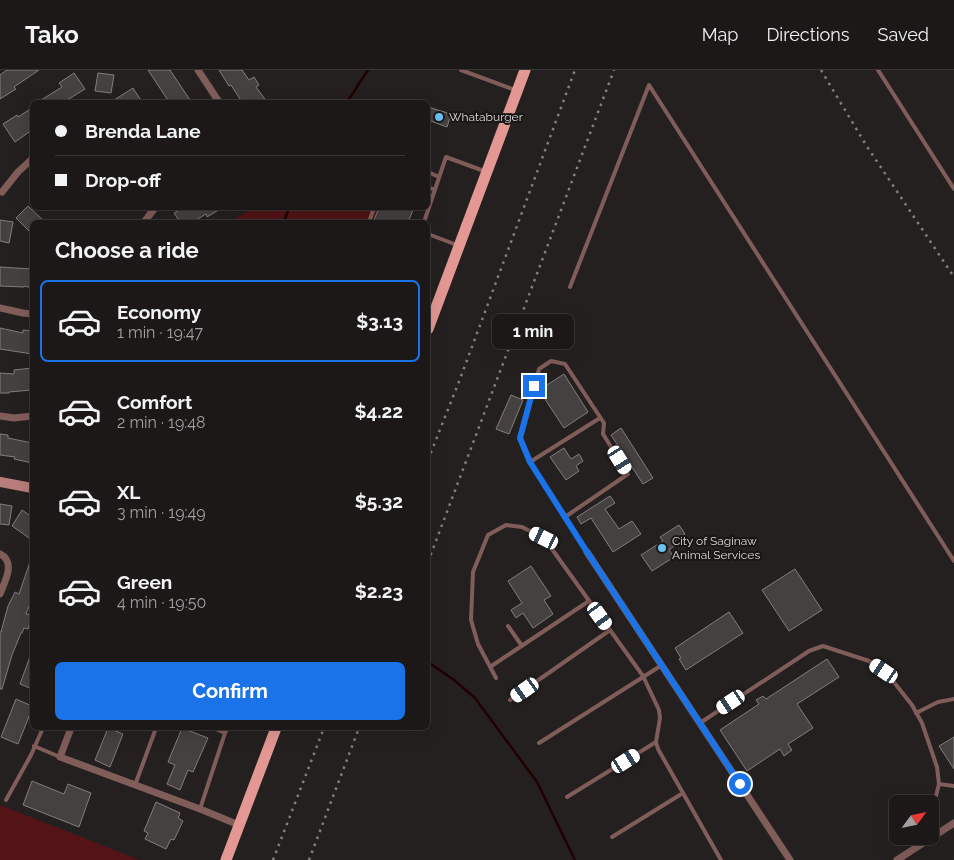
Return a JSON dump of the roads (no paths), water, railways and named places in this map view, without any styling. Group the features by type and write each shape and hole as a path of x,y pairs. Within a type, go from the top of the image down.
{"main road":[{"path":"430,317 459,246 525,70"},
{"path":"0,482 30,488"},
{"path":"226,860 275,730"}],"street":[{"path":"198,70 218,100"},
{"path":"2,192 30,160"},
{"path":"146,220 154,210"},
{"path":"0,308 30,314"},
{"path":"0,416 14,418 30,416"},
{"path":"587,552 790,860"},
{"path":"0,594 9,568 3,556"},
{"path":"71,730 60,757 239,825"},
{"path":"939,833 954,823"},
{"path":"897,860 908,857 923,845"}],"lane":[{"path":"461,70 517,91"},
{"path":"878,70 954,189"},
{"path":"570,287 649,85 954,561"},
{"path":"430,201 446,157 486,172"},
{"path":"430,173 439,177"},
{"path":"430,188 435,190"},
{"path":"430,235 459,246"},
{"path":"565,517 628,474 603,434 604,423 565,364 551,362 539,368 520,438 530,462 587,552"},
{"path":"530,462 600,418"},
{"path":"496,678 478,644 471,620 472,572 488,535 506,525 522,527 544,538 643,676 659,710 660,718 656,742 658,749 721,860"},
{"path":"490,667 589,601"},
{"path":"508,626 522,646"},
{"path":"510,700 610,630"},
{"path":"700,723 809,651 823,646 869,661 884,671 912,706 922,723 937,767 939,784 936,795"},
{"path":"539,743 662,665"},
{"path":"916,713 938,702 954,699"},
{"path":"6,800 42,730"},
{"path":"135,785 155,730"},
{"path":"218,730 225,733"},
{"path":"200,809 227,730"},
{"path":"567,798 656,742"},
{"path":"34,746 60,757"},
{"path":"939,784 954,786"},
{"path":"612,837 683,793"}],"waterway":[{"path":"348,100 368,70"},
{"path":"285,220 288,210"},
{"path":"430,663 475,698 537,782 575,860"}],"railway":[{"path":"430,455 575,70"},
{"path":"430,557 614,70"},
{"path":"821,70 866,145 954,277"},
{"path":"273,860 323,730"},
{"path":"309,860 358,730"}],"place":[{"name":"Whataburger","path":"439,117"},
{"name":"City of Saginaw Animal Services","path":"662,548"}]}
